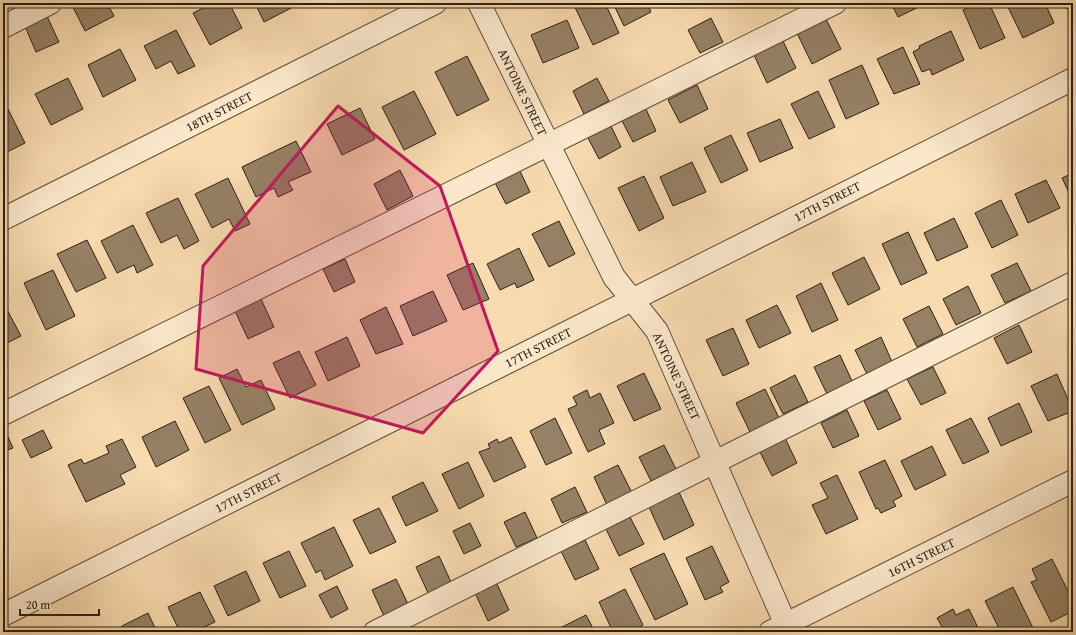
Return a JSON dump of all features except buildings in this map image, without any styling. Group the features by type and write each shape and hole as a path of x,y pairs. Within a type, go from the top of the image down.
{"street":[{"path":"3,27 50,3"},
{"name":"18TH STREET","path":"3,219 435,3"},
{"name":"ANTOINE STREET","path":"479,3 614,277 657,330 716,462 782,629"},
{"path":"3,414 835,3"},
{"name":"17TH STREET","path":"3,616 1073,79"},
{"path":"375,632 1073,283"},
{"name":"16TH STREET","path":"782,629 1073,481"}],"highlighted area":[{"path":"338,106 440,186 498,351 423,433 196,369 203,266"}]}
